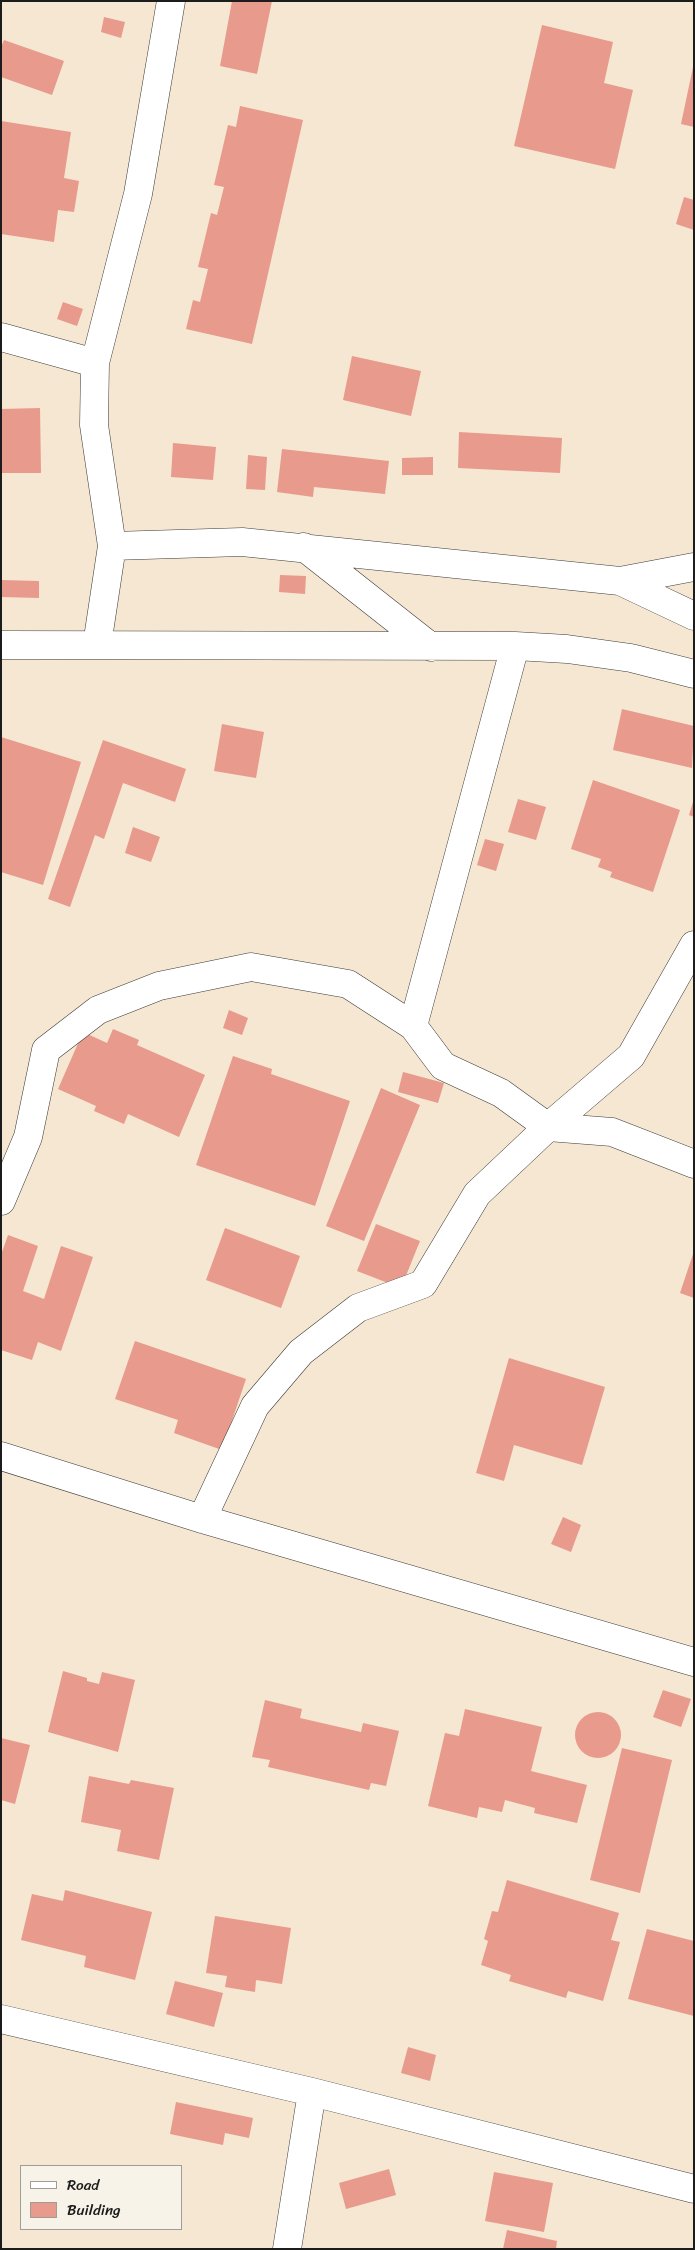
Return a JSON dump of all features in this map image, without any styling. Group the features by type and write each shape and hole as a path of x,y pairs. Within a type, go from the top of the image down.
{"street":[{"path":"97,646 112,546 94,425 95,363 138,194 171,1"},
{"path":"1,337 95,363"},
{"path":"112,546 242,542 620,581 694,567"},
{"path":"304,547 430,647"},
{"path":"620,581 694,616"},
{"path":"1,645 515,646 567,649 631,658 694,674"},
{"path":"413,1026 515,646"},
{"path":"202,1519 255,1406 301,1352 358,1308 422,1284 476,1194 548,1127 631,1056 694,945"},
{"path":"1,1200 28,1137 46,1050 98,1010 159,986 251,967 348,984 413,1026 443,1066 501,1092 548,1127 612,1132 694,1164"},
{"path":"1,1456 202,1519 694,1662"},
{"path":"1,2019 312,2092 694,2189"},
{"path":"287,2249 312,2092"}],"building":[{"path":"232,1 272,1 257,74 220,66"},
{"path":"104,17 125,22 121,38 101,32"},
{"path":"542,25 613,42 604,83 633,90 615,169 514,146"},
{"path":"4,40 64,61 52,95 1,77 1,47"},
{"path":"694,67 694,127 681,124"},
{"path":"240,106 303,120 252,344 186,329 193,300 200,302 208,269 198,267 211,213 217,215 224,187 214,185 228,125 236,127"},
{"path":"1,121 71,132 64,178 79,181 74,212 58,210 54,242 1,234"},
{"path":"684,197 694,200 694,230 676,224"},
{"path":"63,302 83,309 77,326 57,319"},
{"path":"352,356 421,371 411,416 343,400"},
{"path":"40,408 41,473 1,473 1,409"},
{"path":"459,432 562,438 560,473 458,468"},
{"path":"173,443 216,447 213,480 171,477"},
{"path":"282,449 389,461 385,494 314,487 313,497 277,492"},
{"path":"248,455 267,457 265,490 246,489"},
{"path":"433,457 433,475 402,475 402,458"},
{"path":"280,575 306,576 305,594 279,592"},
{"path":"1,580 39,581 39,598 1,597"},
{"path":"622,709 694,726 692,768 613,750"},
{"path":"222,724 264,732 256,778 214,771"},
{"path":"1,737 81,762 43,885 1,872"},
{"path":"103,740 186,769 175,802 123,783 104,839 95,835 70,907 48,899"},
{"path":"593,780 680,810 653,892 610,877 612,872 598,867 601,859 571,849"},
{"path":"518,799 546,807 536,840 508,832"},
{"path":"694,802 694,817 689,815"},
{"path":"133,827 160,837 151,862 125,853"},
{"path":"485,839 504,844 496,871 477,865"},
{"path":"229,1010 248,1018 242,1035 223,1028"},
{"path":"113,1029 139,1040 137,1045 205,1075 179,1137 128,1114 124,1124 94,1111 96,1106 58,1089 83,1032 107,1043"},
{"path":"233,1056 272,1069 271,1074 350,1101 315,1206 196,1165"},
{"path":"403,1072 444,1083 438,1103 398,1092"},
{"path":"381,1088 420,1105 364,1241 326,1226"},
{"path":"376,1224 420,1241 401,1288 357,1271"},
{"path":"225,1228 300,1256 281,1308 206,1280"},
{"path":"8,1235 38,1246 23,1291 44,1299 61,1246 93,1257 61,1351 38,1342 32,1360 1,1350 1,1255"},
{"path":"694,1254 694,1298 680,1293"},
{"path":"135,1341 246,1379 222,1450 174,1433 178,1420 115,1399"},
{"path":"509,1358 605,1387 582,1465 514,1445 504,1481 476,1473"},
{"path":"563,1517 581,1525 571,1552 551,1544"},
{"path":"63,1671 87,1678 87,1681 99,1684 102,1672 135,1680 118,1752 48,1732"},
{"path":"663,1690 691,1699 681,1727 653,1717"},
{"path":"265,1700 302,1709 300,1718 361,1732 363,1723 399,1731 386,1786 371,1783 369,1790 268,1767 270,1760 252,1757"},
{"path":"465,1709 542,1727 531,1771 587,1785 577,1823 534,1813 535,1808 505,1800 502,1812 479,1807 477,1818 428,1806 445,1733 459,1736"},
{"path":"594,1712 602,1712 611,1716 617,1722 621,1735 617,1748 611,1754 602,1758 594,1758 585,1754 579,1748 575,1739 575,1731 579,1722 585,1716"},
{"path":"1,1738 30,1745 15,1804 1,1800"},
{"path":"622,1748 672,1760 640,1893 590,1880"},
{"path":"89,1776 129,1784 131,1780 174,1788 159,1860 117,1851 121,1830 81,1822"},
{"path":"507,1880 619,1913 611,1940 620,1942 603,2001 568,1991 566,1998 509,1981 511,1975 481,1965 488,1941 484,1939 492,1911 498,1912"},
{"path":"65,1890 152,1912 135,1980 84,1967 86,1956 21,1940 32,1894 63,1901"},
{"path":"215,1916 291,1928 282,1984 256,1980 255,1992 225,1987 227,1976 206,1973"},
{"path":"647,1929 694,1941 694,2016 628,1999"},
{"path":"175,1981 223,1993 214,2027 166,2014"},
{"path":"408,2047 436,2055 430,2081 401,2073"},
{"path":"176,2102 253,2118 249,2138 225,2133 223,2145 170,2134"},
{"path":"389,2169 396,2195 346,2209 339,2183"},
{"path":"494,2172 553,2183 544,2232 485,2221"},
{"path":"507,2230 557,2241 556,2249 503,2249"}]}
